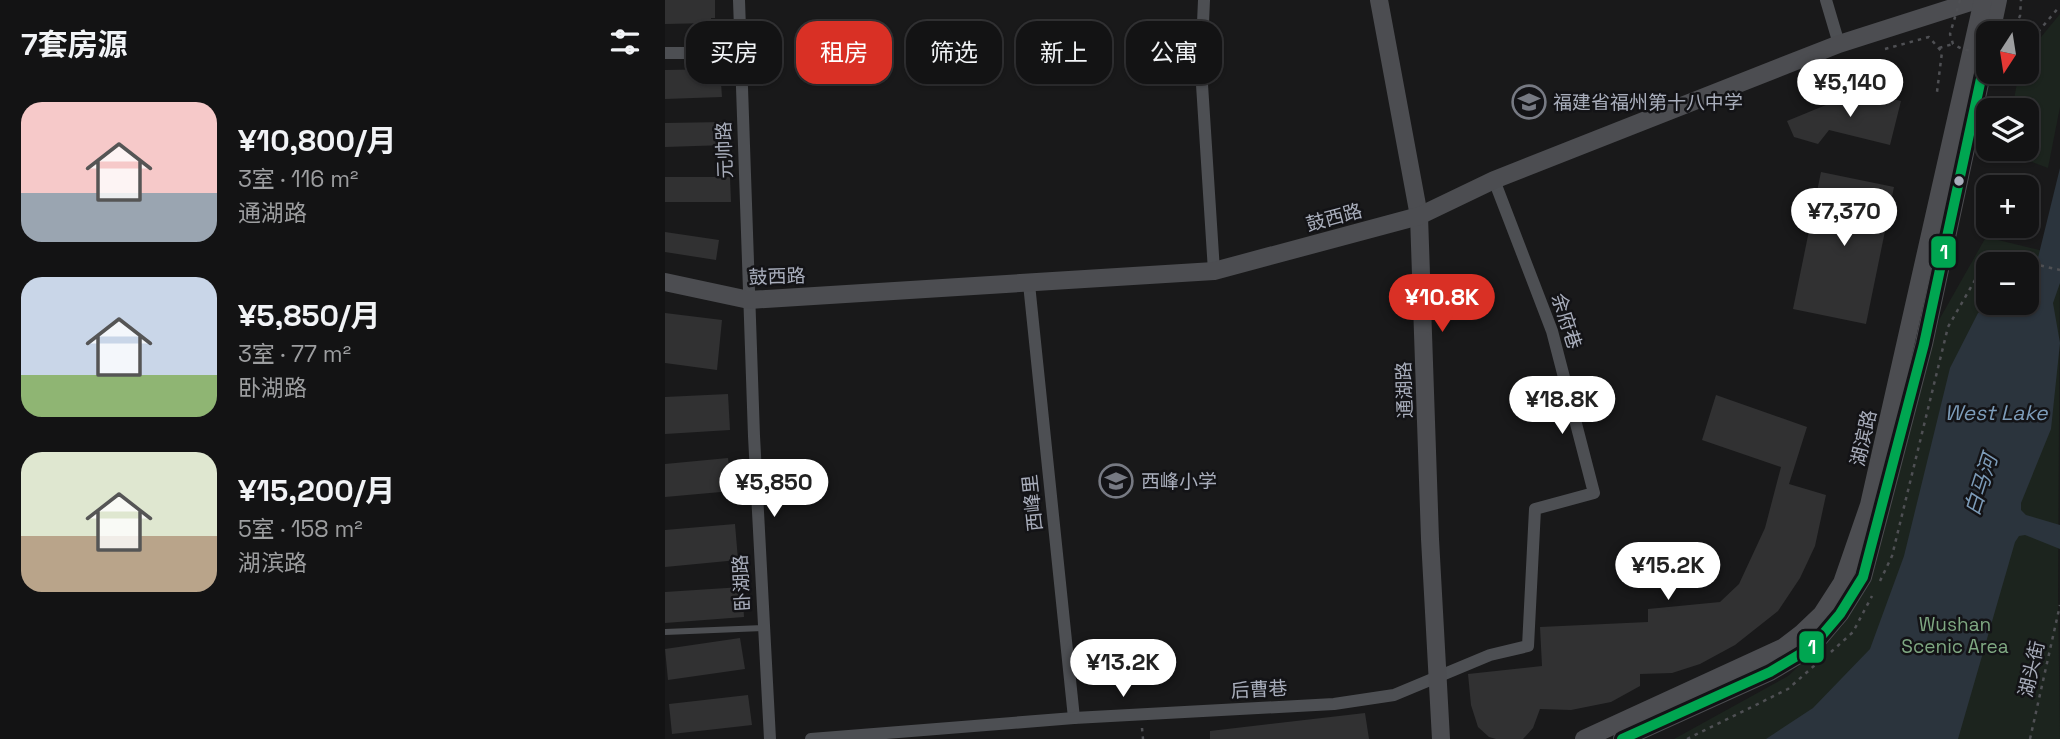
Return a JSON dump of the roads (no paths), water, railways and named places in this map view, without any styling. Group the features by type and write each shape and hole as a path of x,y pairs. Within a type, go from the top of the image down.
{"street":[{"name":"元帅路","path":"739,0 739,21"},
{"path":"1204,0 1201,69 1214,271"},
{"name":"通湖路","path":"1379,0 1419,216 1430,539 1441,739"},
{"path":"1826,0 1839,44"},
{"name":"鼓西路","path":"665,282 749,300 1214,271 1419,216 1495,180 1839,44 1977,0"},
{"name":"湖滨路","path":"1584,739 1784,647 1822,614 1842,583 1869,505 1983,0"},
{"path":"1994,21 1999,0"},
{"path":"665,53 686,53"},
{"name":"元帅路","path":"741,84 749,300"},
{"name":"湖滨路","path":"1622,739 1770,672 1812,647 1840,614 1863,577 1924,344 1980,84"},
{"name":"余府巷","path":"1490,655 1528,646 1535,509 1594,493 1552,331 1495,180"},
{"name":"西峰里","path":"1029,284 1074,718"},
{"name":"卧湖路","path":"749,300 770,739"},
{"name":"后曹巷","path":"811,739 1074,718 1334,704 1394,695 1490,655"}],"lane":[{"path":"665,632 763,628"}],"water":[{"name":"West Lake","path":"2060,168 2060,283 2053,303 2060,343 2051,429 2021,503 2021,510 2026,515 2060,525 2060,549 2025,535 2019,536 2015,542 1958,739 1766,739 1813,708 1870,649 1904,556 1950,368 1977,315 2039,315 2039,254"}],"place":[{"name":"福建省福州第十八中学","path":"1529,102"},
{"name":"西峰小学","path":"1116,481"}],"water label":[{"name":"白马河","path":"1981,485"}],"park label":[{"name":"Wushan Scenic Area","path":"1955,635"}]}
